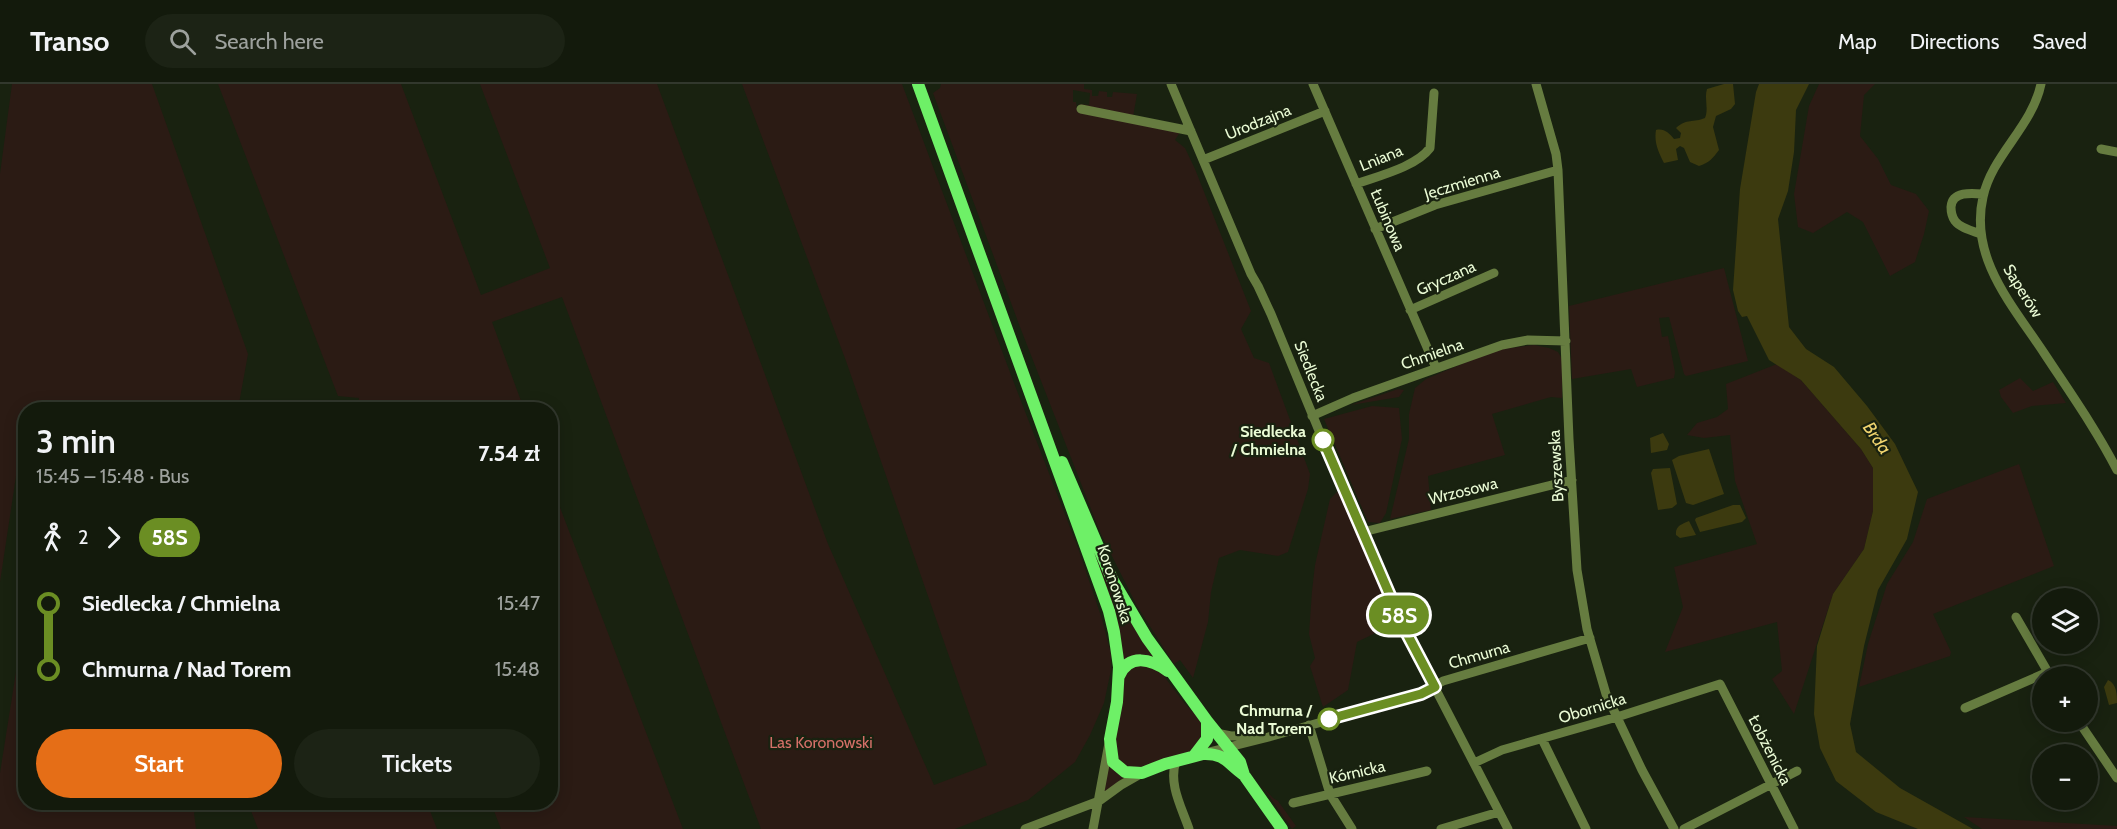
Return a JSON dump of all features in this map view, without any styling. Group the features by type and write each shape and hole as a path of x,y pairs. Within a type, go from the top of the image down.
{"main road":[{"name":"Koronowska","path":"918,84 1109,611 1117,650 1119,676 1110,739"},
{"name":"Koronowska","path":"1028,384 1112,579 1171,673 1240,762 1244,776"},
{"path":"1119,676 1128,663 1143,660 1154,662 1171,673"},
{"path":"1198,755 1208,740 1207,721"},
{"path":"1110,739 1112,759 1117,767 1130,774 1142,773 1198,755 1221,756 1244,776 1282,829"}],"street":[{"name":"Siedlecka","path":"1171,84 1404,628 1508,829"},
{"name":"Łubinowa","path":"1313,84 1436,368"},
{"name":"Byszewska","path":"1536,84 1556,154 1558,170 1577,570 1590,638 1606,694 1674,829"},
{"name":"Saperów","path":"2041,84 2033,110 1990,176 1983,194 1980,213 1981,234 1986,255 1999,287 2068,390 2117,470"},
{"name":"Lniana","path":"1356,184 1425,155 1430,148 1434,93"},
{"path":"1081,109 1191,131"},
{"name":"Urodzajna","path":"1203,160 1325,111"},
{"path":"2101,149 2117,152"},
{"name":"Jęczmienna","path":"1375,229 1435,205 1558,170"},
{"path":"1981,234 1955,221 1951,214 1951,203 1956,196 1968,193 1983,194"},
{"name":"Gryczana","path":"1410,310 1494,273"},
{"name":"Chmielna","path":"1312,416 1353,398 1518,341 1566,341"},
{"name":"Wrzosowa","path":"1363,532 1572,480"},
{"path":"2016,617 2044,666"},
{"name":"Chmurna","path":"1198,755 1421,694 1443,681 1590,638"},
{"path":"1965,708 2032,681"},
{"name":"Obornicka","path":"1474,763 1502,750 1720,684"},
{"name":"Łobżenicka","path":"1720,684 1794,829"},
{"path":"1310,725 1330,794 1352,829"},
{"name":"Chmurna","path":"1216,732 1242,737 1275,734"},
{"path":"2086,732 2117,778"},
{"name":"Koronowska","path":"1093,829 1110,739"},
{"path":"1542,739 1586,829"},
{"path":"1176,761 1173,770 1175,789 1189,829"},
{"name":"Kórnicka","path":"1293,803 1427,771"},
{"path":"1684,829 1797,771"},
{"path":"1024,829 1099,801 1142,773"},
{"path":"1441,829 1499,812"}],"green space":[{"path":"12,84 152,84 248,354 239,402 18,402 18,463 0,582 0,174"},
{"name":"Las Koronowski","path":"218,84 401,84 481,295 550,268 480,84 657,84 828,544 934,785 987,765 846,361 742,84 902,84 1078,548 1102,619 1111,654 1111,670 1104,703 1075,762 1028,800 955,829 761,829 562,297 492,322 521,402 358,402 359,398 338,396"},
{"path":"941,84 1084,84 1084,89 1092,90 1092,96 1098,96 1099,91 1107,92 1107,97 1112,97 1113,92 1137,94 1133,117 1080,108 1079,104 1089,105 1090,93 1073,90 1073,102 1076,102 1077,109 1180,132 1175,140 1185,148 1195,169 1251,311 1241,329 1254,358 1269,363 1310,474 1308,489 1288,552 1278,556 1240,550 1219,558 1211,592 1208,622 1193,678 1180,660 1174,664 1137,606 1100,532 1020,327 933,93 940,88"},
{"path":"1819,84 1875,84 1864,95 1860,136 1878,159 1891,185 1916,194 1929,211 1915,262 1890,276 1863,222 1847,212 1813,233 1798,227 1794,194 1809,106"},
{"path":"1724,268 1748,361 1686,376 1669,317 1659,318 1662,337 1668,336 1675,372 1674,378 1637,387 1631,369 1572,379 1569,306"},
{"path":"1534,345 1558,352 1562,359 1562,398 1551,397 1492,414 1505,455 1428,476 1431,510 1390,519 1409,439 1409,414 1415,388 1426,379 1495,350"},
{"path":"1777,364 1801,380 1861,449 1873,468 1873,511 1864,549 1833,594 1794,714 1772,679 1782,671 1777,622 1665,652 1683,607 1674,567 1757,544 1735,481 1730,435 1704,438 1687,435 1697,423 1717,417 1728,409 1726,384"},
{"path":"2020,378 2033,391 2053,382 2066,403 2032,406 2013,413 2001,397 1999,390"},
{"path":"1398,389 1404,390 1399,397 1351,405"},
{"path":"1372,406 1399,408 1402,439 1386,513 1380,523 1368,522 1324,419"},
{"path":"2019,464 2054,566 1933,614 1951,652 1950,656 1859,687 1868,644 1887,584 1913,542 1927,499"},
{"path":"1338,491 1396,623 1357,642 1348,690 1323,707 1310,666 1315,658 1309,634 1315,565 1330,499"},
{"path":"558,502 683,829 501,829 494,810 558,810"},
{"path":"1077,509 1154,657 1123,664"},
{"path":"18,659 18,810 196,810 194,813 196,829 0,829 0,773"},
{"path":"1142,663 1160,671 1185,704 1199,718 1204,728 1197,749 1156,764 1127,770 1113,754 1122,678 1127,669"},
{"path":"1108,764 1125,777 1103,793"},
{"path":"1262,786 1278,801 1296,826 1292,829"},
{"path":"251,810 430,810 437,829 258,829"},
{"path":"1964,817 2117,826 2117,829 1982,829"}],"water":[{"path":"1733,84 1735,104 1731,109 1716,116 1713,127 1719,150 1717,153 1708,162 1699,166 1690,162 1684,148 1680,146 1676,149 1678,160 1664,163 1657,146 1656,130 1666,132 1674,139 1680,138 1681,133 1676,128 1687,122 1705,118 1707,89"},
{"name":"Brda","path":"1759,84 1809,84 1796,110 1794,152 1788,191 1778,219 1789,327 1806,349 1834,367 1867,406 1895,444 1918,492 1907,539 1878,590 1864,646 1850,724 1856,752 1900,788 1973,829 1918,829 1876,812 1836,781 1820,748 1814,714 1817,646 1833,594 1864,549 1873,511 1873,468 1861,449 1801,380 1769,360 1747,316 1742,317 1738,311 1733,290 1740,189"},
{"path":"1663,433 1669,444 1667,450 1651,453 1650,438"},
{"path":"1709,449 1724,494 1693,505 1686,503 1672,460 1679,456"},
{"path":"1670,468 1677,504 1672,508 1658,510 1651,473 1653,469"},
{"path":"1733,505 1740,505 1746,518 1742,522 1700,532 1696,518"},
{"path":"1689,521 1696,535 1680,538 1676,535 1677,529"},
{"path":"2108,680 2115,687 2117,697 2117,703 2109,705 2104,687"}],"bus line":[{"name":"58S","path":"1323,440 1404,628 1435,687 1426,693 1329,719"}],"place":[{"name":"Siedlecka / Chmielna","path":"1323,440"},
{"name":"Chmurna / Nad Torem","path":"1329,719"}]}
